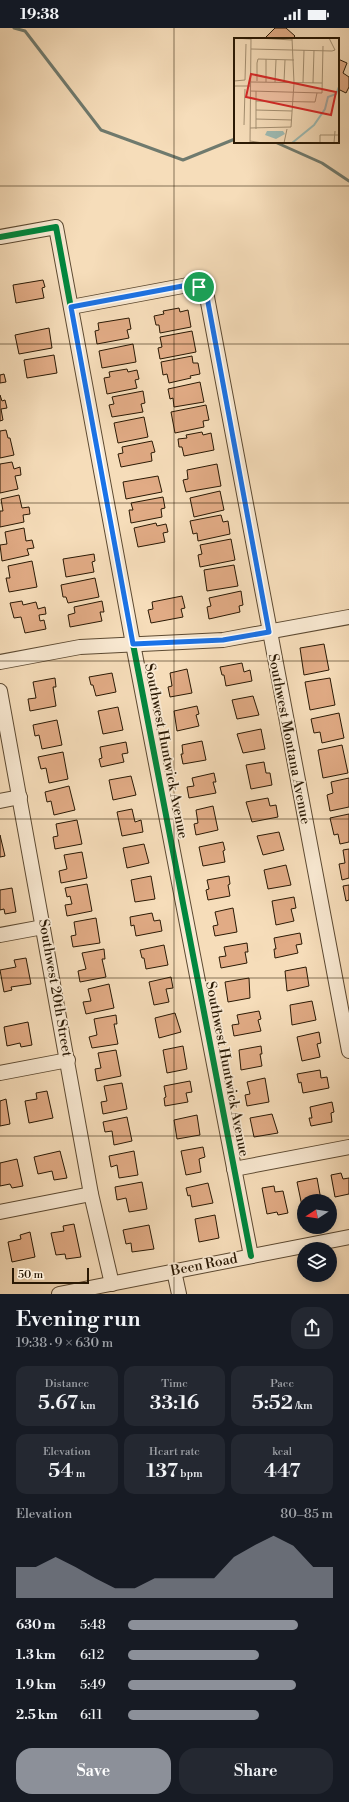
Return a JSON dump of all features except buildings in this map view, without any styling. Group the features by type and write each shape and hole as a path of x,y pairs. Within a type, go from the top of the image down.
{"street":[{"name":"Southwest Huntwick Avenue","path":"0,237 56,227 133,644 251,1256"},
{"name":"Southwest Montana Avenue","path":"71,307 188,285 199,287 207,297 349,1051"},
{"path":"0,662 80,646 223,640 349,617"},
{"name":"Southwest 20th Street","path":"0,692 68,1060 91,1194 112,1284"},
{"path":"0,801 20,798"},
{"path":"0,935 43,927"},
{"path":"0,1073 68,1060"},
{"path":"234,1169 349,1147"},
{"path":"0,1212 91,1194"},
{"name":"Been Road","path":"59,1294 349,1237"},
{"path":"174,1271 179,1294"}],"waterway":[{"path":"14,28 25,31 101,130 183,160 234,139"},
{"path":"277,143 322,163 349,181"}],"cycle path":[{"path":"0,237 56,227 133,644 251,1256"}],"route":[{"path":"188,285 199,287 207,297 269,632 223,640 133,644 71,307 188,285"}]}
